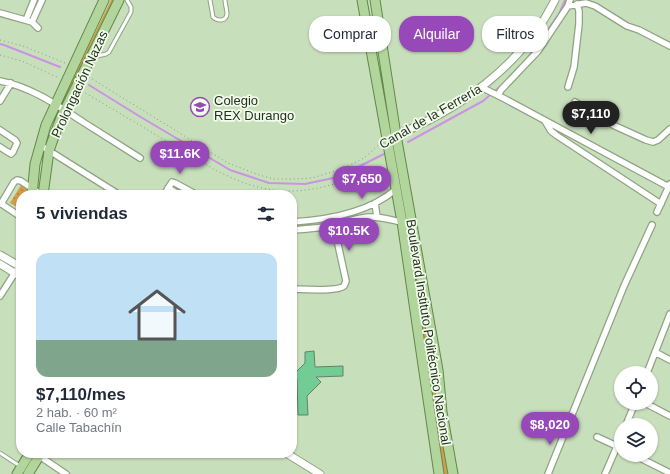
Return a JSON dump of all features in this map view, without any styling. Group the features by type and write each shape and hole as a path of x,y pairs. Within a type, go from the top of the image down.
{"main road":[{"name":"Prolongación Nazas","path":"32,190 35,164 46,125 104,0"},
{"name":"Prolongación Nazas","path":"43,190 49,151 56,129 120,0"},
{"name":"Boulevard Instituto Politécnico Nacional","path":"362,0 395,190 402,222 439,474"},
{"name":"Boulevard Instituto Politécnico Nacional","path":"375,0 396,135 438,370 442,412 453,474"},
{"path":"402,222 411,222"},
{"path":"19,470 27,458"},
{"path":"28,474 36,458"}],"street":[{"path":"26,20 34,0"},
{"path":"32,22 42,0"},
{"name":"Canal de la Ferrería","path":"386,139 437,115 481,87 498,74 521,50 538,29 555,0"},
{"path":"495,94 501,90 538,51 569,3 586,3 595,6 627,26 639,30 670,46"},
{"path":"568,87 574,67 579,24 578,4"},
{"path":"0,13 32,22 38,28"},
{"path":"0,81 11,83 32,92 65,110 140,158"},
{"path":"0,101 11,83"},
{"path":"481,87 669,185 657,212"},
{"path":"575,102 580,105 593,108 613,125 653,142 663,137 670,129"},
{"path":"545,121 551,131 556,135 661,204"},
{"path":"0,130 18,143 11,154 0,147"},
{"path":"40,145 112,190"},
{"path":"16,214 1,204 16,181 21,181 30,190"},
{"path":"171,190 168,188 173,182 188,190"},
{"path":"297,222 332,217 357,211 388,196 395,190"},
{"path":"375,203 377,217"},
{"path":"357,211 358,218"},
{"path":"297,289 314,290 340,288 344,286 346,281 332,217"},
{"path":"297,230 334,225 358,218 369,217 402,222"},
{"path":"548,474 624,286 652,226"},
{"path":"0,255 16,268"},
{"path":"0,264 16,270"},
{"path":"0,296 16,275"},
{"path":"649,366 670,314"},
{"path":"655,352 670,360"},
{"path":"658,410 670,416"},
{"path":"597,437 614,445"},
{"path":"605,474 614,457"},
{"path":"44,458 66,474"},
{"path":"294,458 320,474"},
{"path":"648,462 670,473"}],"lane":[{"path":"91,58 106,54 110,50 131,12 131,7 127,0"},
{"path":"210,0 213,17 218,20 221,20 227,14 225,0"},
{"path":"0,453 19,470"}],"path":[{"path":"0,40 23,46 74,67"},
{"path":"0,55 22,61 66,82"},
{"name":"Canal de la Ferrería","path":"84,74 228,163 259,175 274,178 312,178 348,166 364,158 386,139"},
{"path":"77,88 217,171 258,188 280,190"},
{"path":"297,191 312,190 336,184 391,165"}],"shaded area":[{"path":"111,0 114,0 64,104 61,103"},
{"path":"21,185 29,190 18,190"},
{"path":"16,193 16,206 10,203"},
{"path":"407,236 412,236 451,474 444,474"}],"building":[{"path":"314,351 315,367 343,366 343,376 316,377 321,382 307,396 308,415 298,415 297,371 305,363 305,352"}],"waterway":[{"path":"527,59 559,14 565,0"},
{"path":"0,44 60,67"},
{"path":"89,85 230,170 269,183 305,184 338,177 386,153"},
{"path":"408,142 483,101 502,85"}],"place":[{"name":"Colegio REX Durango","path":"200,107"}]}
